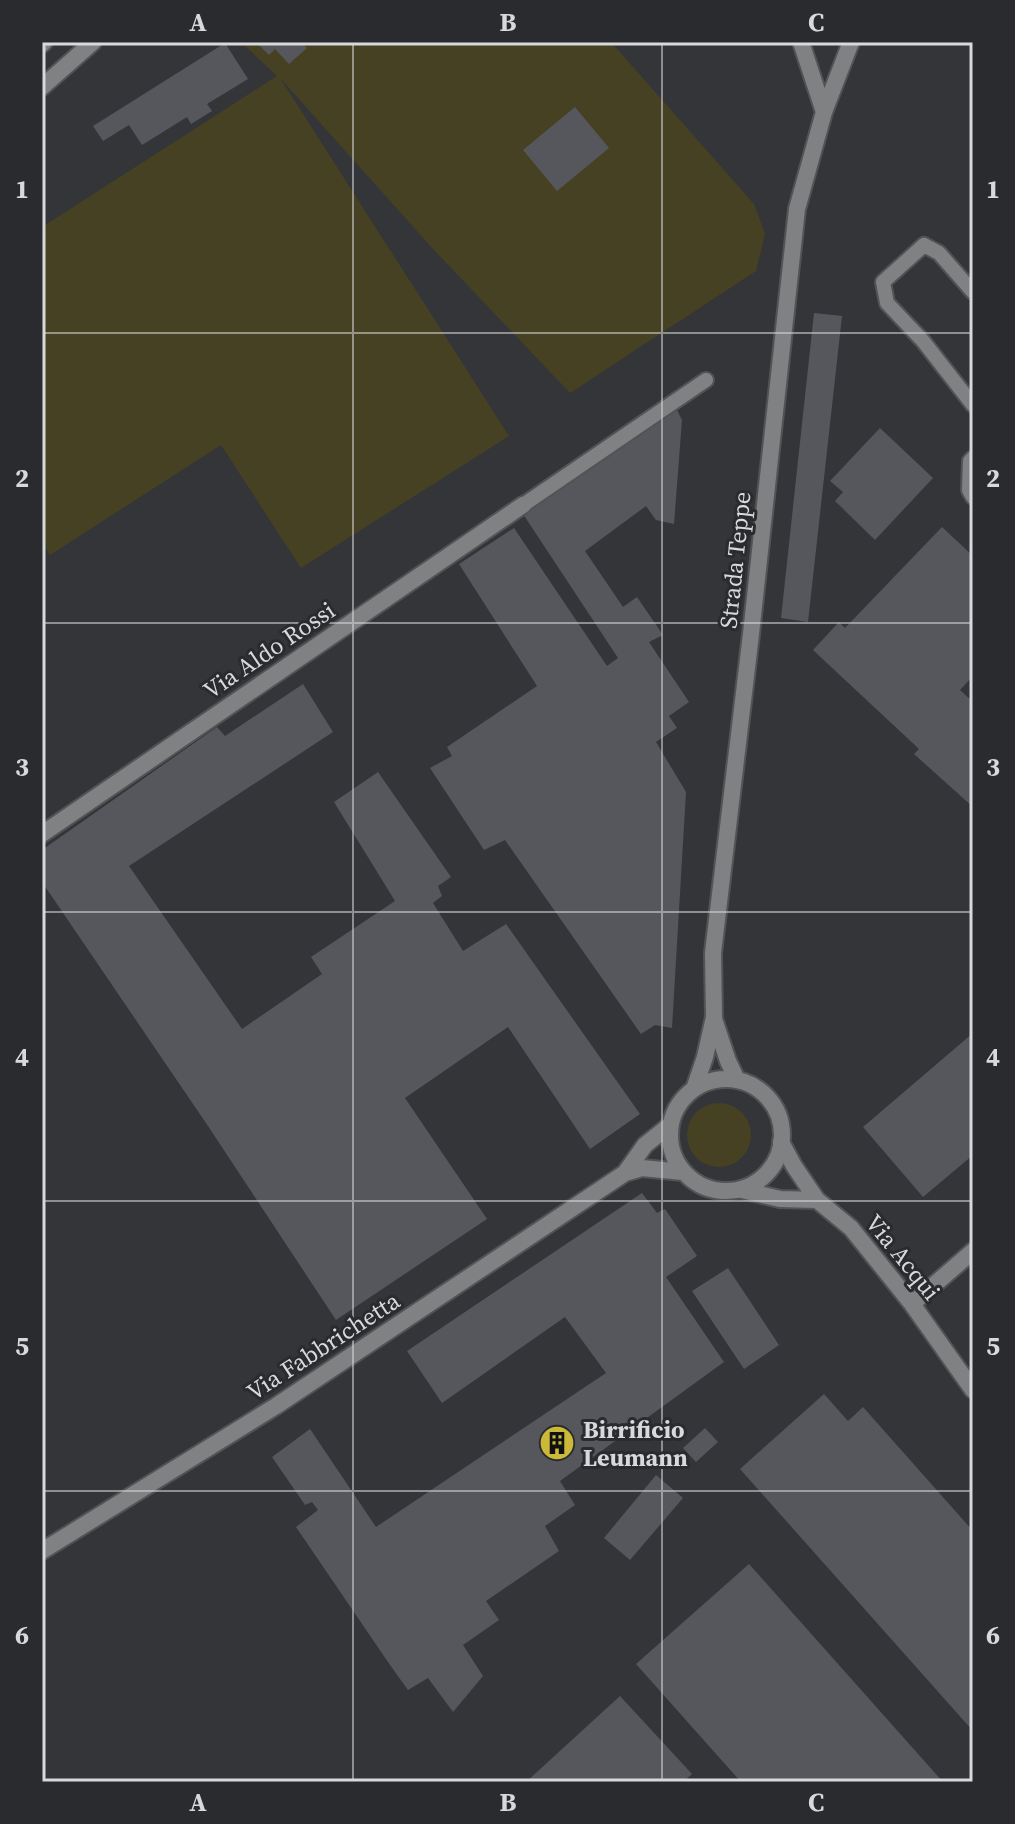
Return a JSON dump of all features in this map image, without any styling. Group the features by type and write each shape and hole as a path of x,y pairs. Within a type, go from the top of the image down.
{"street":[{"path":"42,87 93,42"},
{"path":"801,42 824,112"},
{"name":"Strada Teppe","path":"694,1089 714,1017 713,953 797,209 824,112 851,42"},
{"name":"Via Aldo Rossi","path":"42,834 523,505"},
{"name":"Strada Teppe","path":"714,1017 737,1080"},
{"path":"737,1080 718,1079 701,1084 687,1094 676,1108 670,1125 669,1143 675,1162 687,1177 704,1188 722,1192 742,1190 780,1199 817,1200"},
{"name":"Via Acqui","path":"737,1080 754,1087 768,1098 778,1114 781,1142 817,1200 851,1228 912,1304 973,1390"},
{"name":"Via Fabbrichetta","path":"625,1173 645,1145 670,1125"},
{"path":"742,1190 760,1181 773,1167 781,1150 781,1142"},
{"name":"Via Fabbrichetta","path":"42,1551 276,1406 625,1173 642,1168 683,1172"},
{"path":"912,1304 973,1251"}],"lane":[{"path":"973,292 939,253 924,245 883,282 887,303 923,341 973,405"},
{"path":"523,505 706,380"},
{"path":"973,458 970,461 969,490 973,497"}],"shaded area":[{"path":"241,42 611,42 754,204 765,234 756,271 570,393 433,249 280,78 509,436 301,568 221,445 50,555 42,543 42,227 277,76"},
{"path":"719,1103 737,1109 745,1117 751,1135 745,1153 737,1161 719,1167 701,1161 693,1153 687,1135 693,1117 701,1109"}],"building":[{"path":"256,42 305,42 303,44 307,48 289,64 275,49 269,55"},
{"path":"225,43 248,79 207,104 212,111 191,124 187,117 142,145 129,125 103,141 93,126"},
{"path":"575,107 609,148 557,191 523,150"},
{"path":"814,313 842,316 808,622 781,618"},
{"path":"677,410 682,420 674,524 656,520 646,506 585,551 623,607 637,597 663,635 649,642 689,702 669,716 677,728 656,742 686,792 672,1028 655,1025 641,1034 505,840 484,850 430,768 452,756 447,747 537,686 459,564 514,528 607,666 618,658 521,511"},
{"path":"880,428 933,478 875,540 835,501 843,492 830,481"},
{"path":"942,527 973,556 973,676 960,690 973,702 973,807 914,754 919,749 813,650 839,622 845,628"},
{"path":"303,684 333,732 129,866 242,1029 322,974 311,957 395,901 334,802 378,772 451,877 438,886 442,896 433,903 463,951 506,924 640,1114 590,1149 508,1027 405,1098 487,1219 336,1320 42,882 42,850 217,727 225,736"},
{"path":"973,1033 973,1155 923,1197 863,1127"},
{"name":"Birrificio Leumann","path":"642,1193 657,1213 665,1209 697,1256 666,1277 724,1362 560,1481 575,1505 545,1526 559,1551 486,1601 499,1620 463,1645 483,1676 453,1712 428,1678 408,1690 390,1665 296,1527 318,1510 312,1502 305,1505 272,1457 310,1429 376,1527 606,1373 565,1317 442,1403 407,1351"},
{"path":"728,1268 779,1345 744,1369 692,1291"},
{"path":"824,1394 848,1421 863,1407 973,1531 973,1731 740,1469"},
{"path":"705,1428 718,1442 696,1462 683,1448"},
{"path":"656,1475 683,1498 630,1560 604,1538"},
{"path":"749,1564 943,1782 741,1782 636,1664"},
{"path":"620,1696 692,1774 683,1782 526,1782"}],"place":[{"name":"Birrificio Leumann","path":"557,1443"}]}
